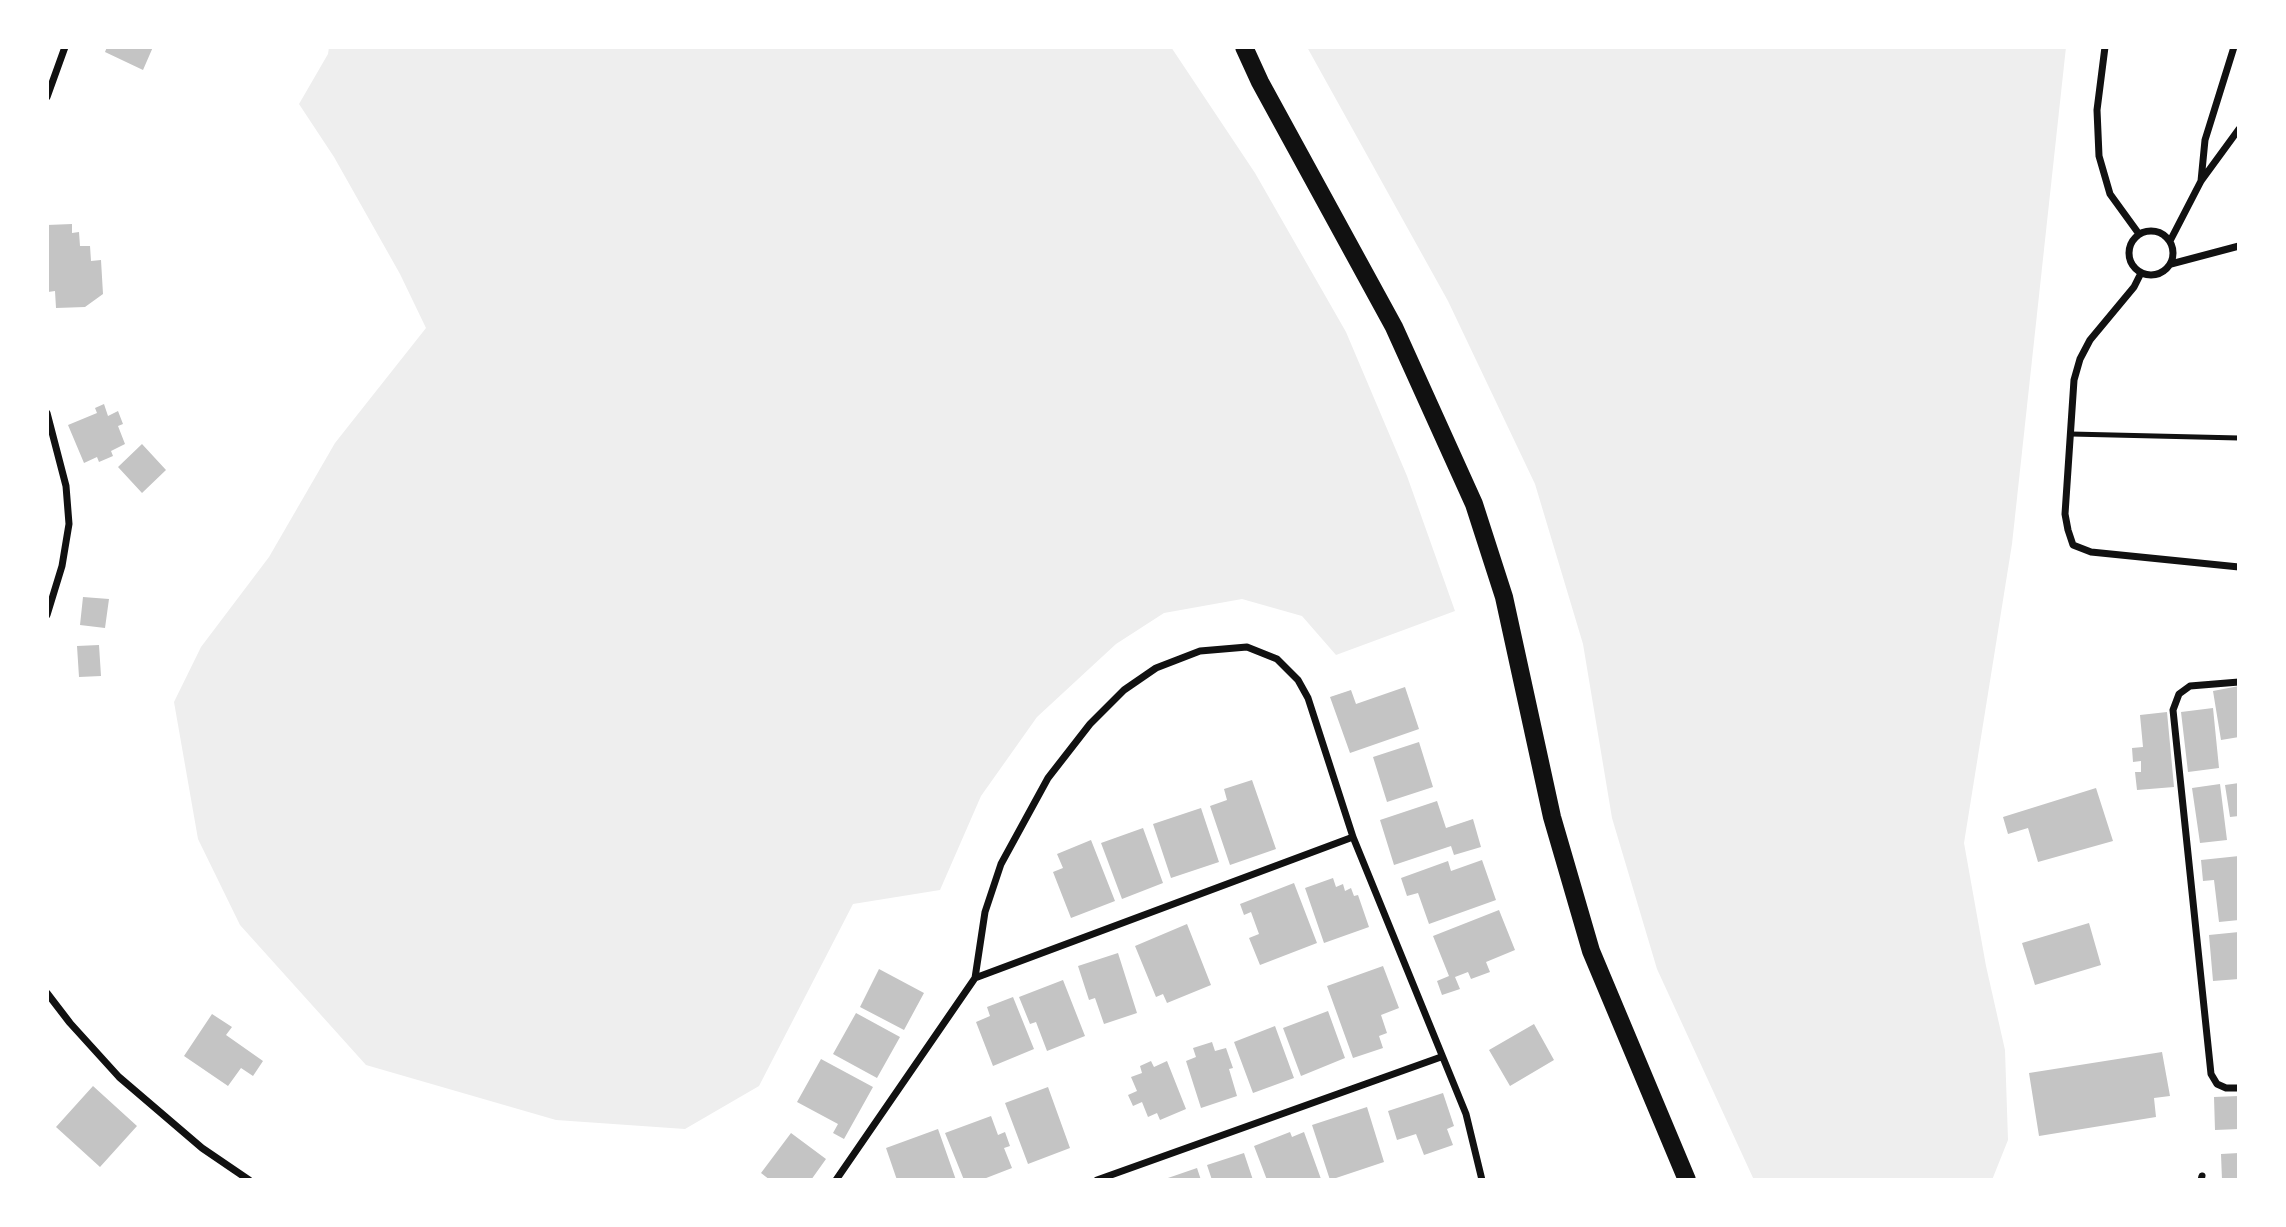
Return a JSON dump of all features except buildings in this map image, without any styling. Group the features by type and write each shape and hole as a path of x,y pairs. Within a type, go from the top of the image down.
{"main road":[{"path":"1244,47 1259,82 1394,327 1474,504 1504,597 1552,817 1591,951 1688,1180"}],"street":[{"path":"48,91 65,47"},
{"path":"2105,47 2096,110 2099,156 2110,194 2139,234"},
{"path":"2201,181 2205,140 2234,47"},
{"path":"2170,241 2201,181 2239,129"},
{"path":"2150,230 2162,233 2170,241 2174,251 2171,264 2164,272 2152,276 2141,273 2133,265 2129,254 2131,243 2139,234 2150,230"},
{"path":"2171,264 2239,246"},
{"path":"2141,273 2134,288 2090,340 2080,359 2074,380 2065,514 2073,545 2091,552 2239,567"},
{"path":"47,413 66,486 69,524 62,566 47,615"},
{"path":"836,1180 975,978 985,912 1001,864 1048,778 1090,724 1124,690 1156,668 1200,651 1247,647 1277,659 1298,680 1308,698 1353,837 1466,1114 1482,1180"},
{"path":"2239,682 2190,686 2179,694 2173,710 2211,1074 2217,1084 2226,1088 2239,1088"},
{"path":"975,978 1353,837"},
{"path":"47,993 119,1077 202,1148 249,1180"},
{"path":"1097,1180 1441,1057"}],"lane":[{"path":"2071,434 2239,438"}],"shaded area":[{"path":"329,47 1171,47 1255,173 1346,332 1407,476 1455,611 1336,655 1302,616 1242,599 1164,613 1116,644 1037,717 981,796 940,890 853,904 759,1086 685,1129 556,1120 366,1065 240,925 198,839 174,702 201,647 269,557 335,443 426,328 400,274 334,157 299,104 328,54"},
{"path":"1307,47 2066,47 2012,544 1964,843 1986,966 2005,1050 2008,1140 1992,1180 1754,1180 1657,969 1612,818 1583,644 1535,484 1448,301"}]}
